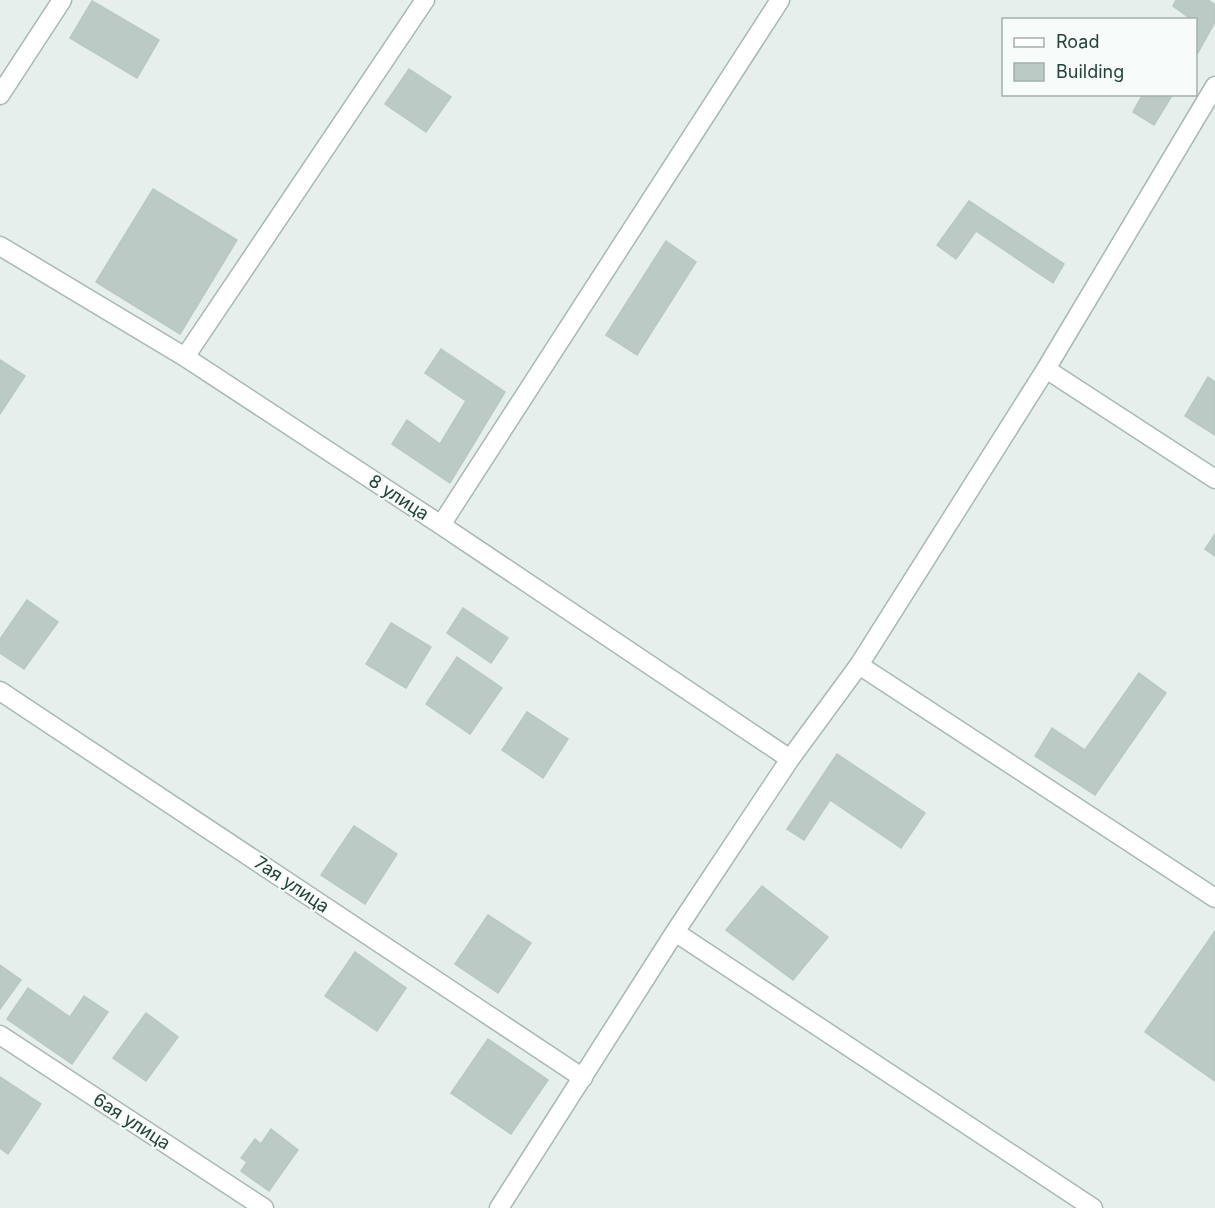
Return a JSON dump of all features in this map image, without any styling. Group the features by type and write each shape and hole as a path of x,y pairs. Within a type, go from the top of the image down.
{"street":[{"path":"0,95 62,0"},
{"path":"185,357 425,0"},
{"path":"441,525 780,0"},
{"path":"499,1208 675,932 790,759 859,666 1046,369 1215,86"},
{"name":"8 улица","path":"0,246 185,357 790,759"},
{"path":"1046,369 1215,479"},
{"path":"859,666 1215,898"},
{"name":"7ая улица","path":"0,691 583,1078"},
{"path":"675,932 1093,1208"},
{"name":"6ая улица","path":"0,1035 264,1208"}],"building":[{"path":"1176,0 1208,0 1215,5 1215,22 1197,54 1197,18 1187,18 1173,6"},
{"path":"92,1 159,40 137,78 70,38"},
{"path":"409,69 451,97 426,132 385,104"},
{"path":"1142,96 1172,96 1154,125 1133,112"},
{"path":"153,189 237,240 180,334 96,282"},
{"path":"969,201 1064,264 1053,283 976,231 956,259 937,245"},
{"path":"666,241 696,262 637,355 606,335"},
{"path":"441,349 505,392 450,483 392,444 407,420 440,444 466,401 425,373"},
{"path":"0,360 25,376 0,414"},
{"path":"1208,377 1215,382 1215,435 1185,416"},
{"path":"1215,534 1215,556 1205,549"},
{"path":"27,600 58,622 24,669 0,653 0,639"},
{"path":"463,608 508,638 491,663 447,633"},
{"path":"391,623 431,647 406,688 366,664"},
{"path":"457,657 502,688 470,734 426,704"},
{"path":"1139,673 1166,693 1095,795 1035,756 1052,728 1085,750"},
{"path":"527,712 568,739 543,778 502,750"},
{"path":"837,754 925,813 901,848 830,800 804,840 787,829"},
{"path":"354,826 397,854 365,904 321,875"},
{"path":"762,886 828,937 793,980 726,930"},
{"path":"488,915 531,943 498,993 455,964"},
{"path":"1215,931 1215,1081 1145,1032"},
{"path":"355,952 406,988 377,1031 325,996"},
{"path":"0,965 21,980 0,1009"},
{"path":"28,988 70,1017 84,996 108,1012 72,1064 7,1019"},
{"path":"146,1013 178,1037 146,1081 113,1058"},
{"path":"488,1039 548,1080 511,1134 451,1093"},
{"path":"0,1077 41,1104 8,1154 0,1148"},
{"path":"271,1129 298,1150 269,1191 241,1171 247,1162 241,1158 255,1139 261,1144"}]}
